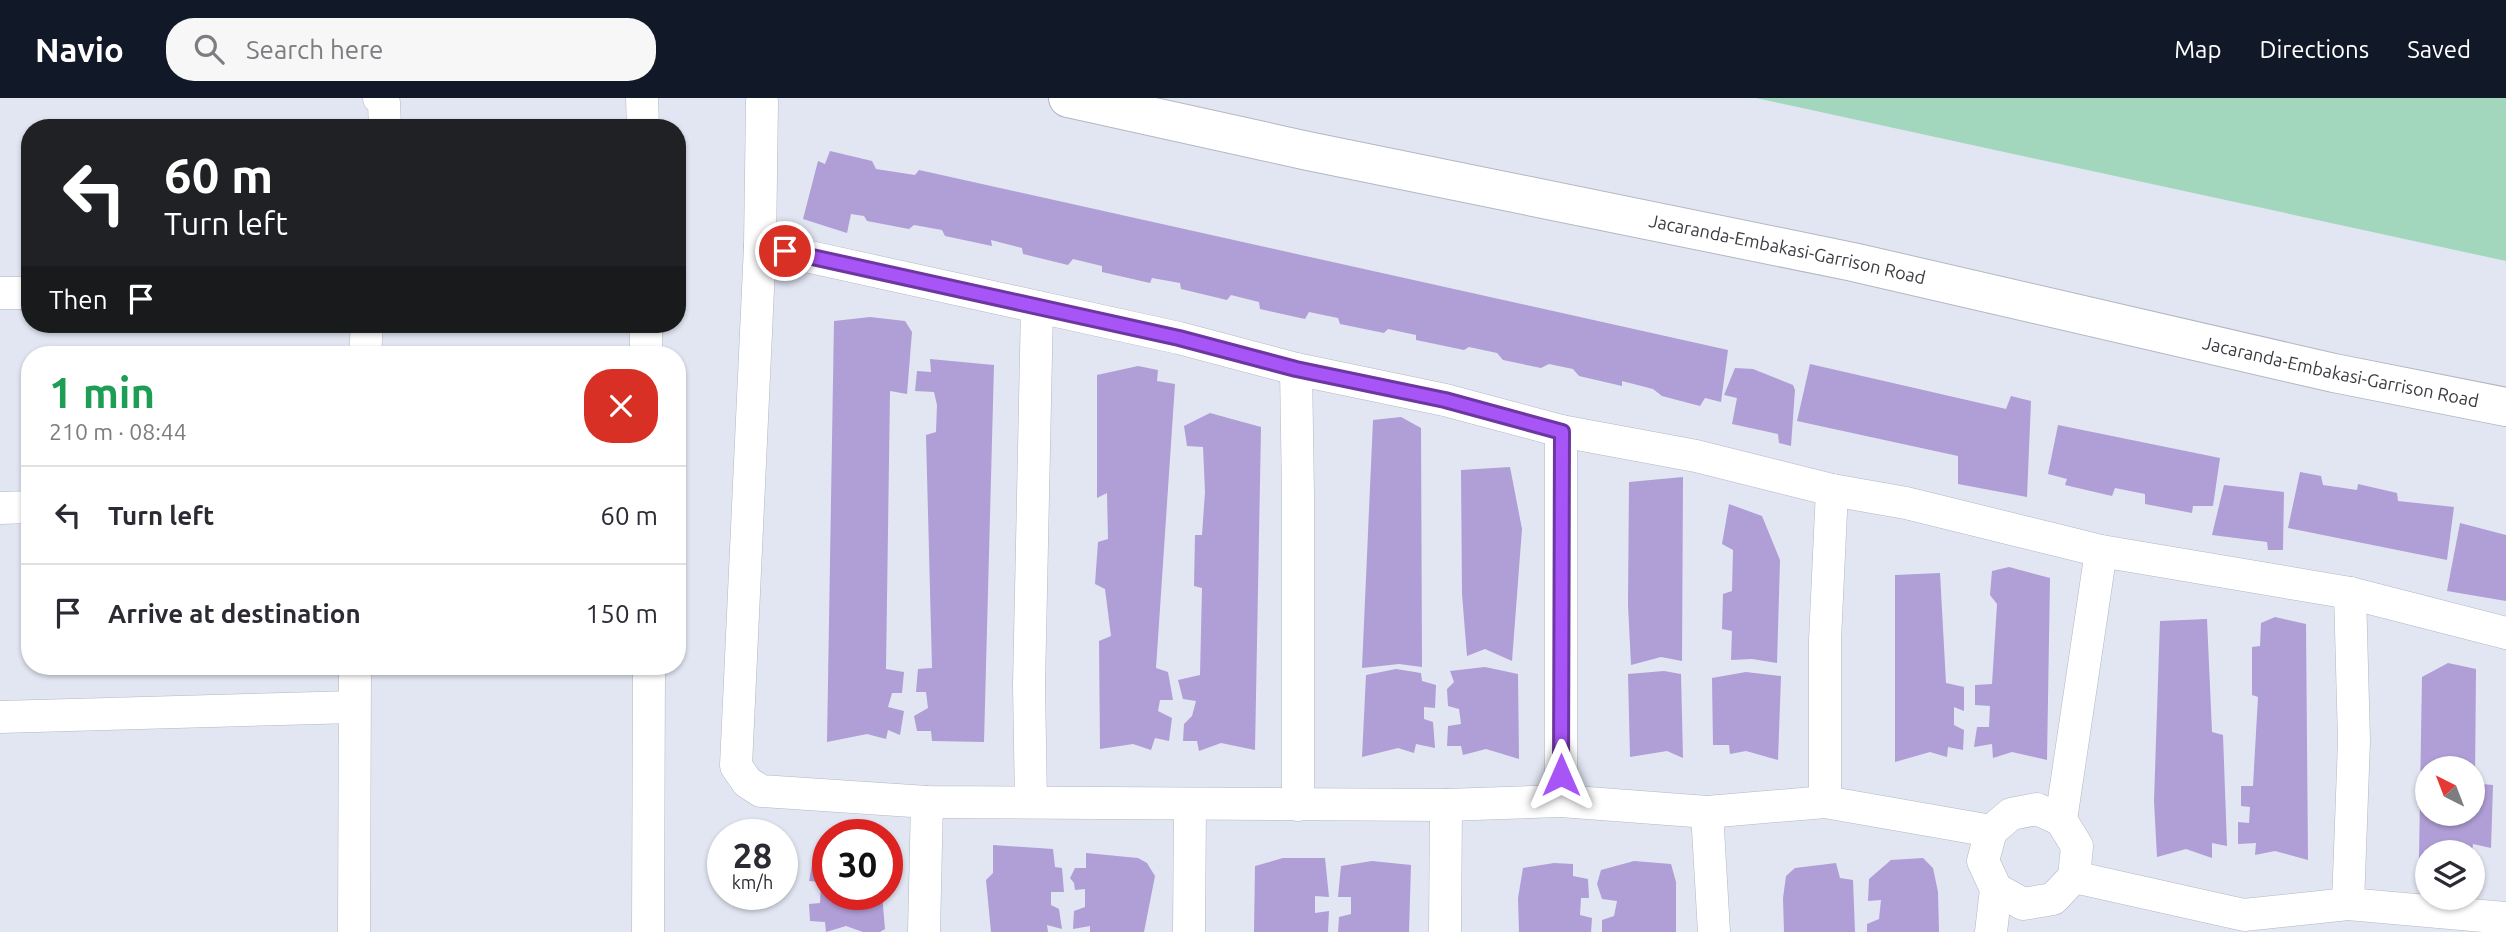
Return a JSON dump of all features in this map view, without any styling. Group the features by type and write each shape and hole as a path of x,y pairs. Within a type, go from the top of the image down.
{"street":[{"path":"379,98 384,103 385,119"},
{"path":"642,98 643,119"},
{"name":"Jacaranda-Embakasi-Garrison Road","path":"1068,98 1308,151 1853,262 2334,373 2506,407"},
{"path":"762,102 760,246 736,766 747,782 761,791 927,802 1446,805 1561,801 1707,812 1825,802 1992,831"},
{"path":"760,246 1179,338 1296,369 1445,400 1562,432 1696,456 1832,490 1906,503 2101,551 2350,593 2506,633"},
{"path":"0,293 21,293"},
{"path":"1031,802 1030,632 1037,307"},
{"path":"1296,369 1298,804"},
{"path":"1561,801 1562,432"},
{"path":"1825,802 1825,640 1832,490"},
{"path":"0,508 21,508"},
{"path":"2061,820 2101,551"},
{"path":"2348,904 2354,740 2350,593"},
{"path":"354,932 355,675"},
{"path":"648,932 649,675"},
{"path":"0,717 354,707"},
{"path":"924,932 927,802"},
{"path":"1189,932 1191,805"},
{"path":"1445,932 1446,805"},
{"path":"1991,932 1996,889 1983,861 1992,831 2011,814 2037,809 2061,820 2077,846 2074,877 2053,899 2022,904 1996,889"},
{"path":"1707,812 1714,932"},
{"path":"2074,877 2244,924 2348,904 2506,918 2506,932"}],"green space":[{"path":"1756,98 2506,98 2506,261"}],"building":[{"path":"830,151 872,161 876,169 915,175 919,170 1728,350 1721,402 1705,398 1700,406 1622,381 1622,386 1579,376 1573,369 1549,364 1541,368 1503,360 1497,353 1469,347 1464,350 1416,340 1416,335 1388,329 1384,333 1340,324 1338,318 1309,312 1305,319 1260,309 1259,302 1231,295 1227,300 1181,289 1180,283 1152,278 1150,283 1102,272 1102,266 1073,259 1068,265 1023,254 1022,248 991,240 992,246 945,236 942,230 914,225 909,229 867,221 864,216 851,214 847,233 803,219 818,161 825,164"},
{"path":"870,317 905,321 912,332 907,394 890,391 886,669 904,672 902,693 892,693 888,707 904,711 900,735 888,730 886,739 867,734 827,742 834,321"},
{"path":"930,359 994,365 984,742 932,741 931,731 917,731 914,716 928,708 926,692 916,692 918,669 932,668 926,435 936,432 937,405 934,392 915,391 917,371 931,372"},
{"path":"1810,364 2006,409 2011,396 2031,401 2027,497 1958,484 1958,456 1797,421"},
{"path":"1138,366 1158,370 1157,381 1175,384 1156,668 1168,672 1173,700 1160,700 1158,711 1172,718 1169,741 1155,738 1151,750 1133,744 1100,749 1099,641 1111,636 1105,589 1095,584 1098,542 1108,539 1107,493 1097,498 1097,375"},
{"path":"1735,368 1753,369 1793,385 1795,390 1791,446 1779,443 1778,434 1732,424 1737,398 1724,395"},
{"path":"1210,413 1261,427 1255,750 1221,743 1199,751 1197,741 1183,741 1184,724 1192,716 1196,701 1183,699 1178,680 1200,675 1202,588 1194,586 1195,535 1202,535 1205,492 1203,447 1187,446 1184,426"},
{"path":"1401,417 1421,428 1422,667 1399,664 1362,668 1373,420"},
{"path":"2058,425 2220,458 2213,506 2193,506 2192,513 2145,504 2145,494 2115,488 2112,496 2065,485 2067,479 2048,474"},
{"path":"1510,467 1522,529 1512,661 1485,649 1467,656 1462,594 1461,470"},
{"path":"2300,472 2321,476 2323,485 2357,490 2358,484 2397,493 2398,501 2454,507 2447,560 2288,528"},
{"path":"1683,477 1682,661 1661,657 1631,665 1628,605 1629,482"},
{"path":"2224,485 2284,492 2283,550 2268,550 2267,542 2212,535"},
{"path":"1729,504 1762,516 1780,560 1777,663 1752,659 1731,660 1732,631 1722,629 1723,594 1732,591 1733,550 1722,544"},
{"path":"2460,523 2506,535 2506,601 2447,591"},
{"path":"2009,567 2050,578 2047,760 2012,752 1993,758 1992,744 1974,747 1977,727 1989,727 1990,706 1975,705 1975,685 1992,684 1997,604 1990,595 1992,571"},
{"path":"1940,573 1946,683 1964,687 1964,711 1954,707 1954,725 1964,730 1963,750 1948,747 1947,757 1930,752 1895,762 1895,575"},
{"path":"2275,617 2306,624 2308,860 2275,851 2255,855 2256,843 2238,844 2238,822 2249,823 2250,807 2241,806 2241,786 2253,786 2258,697 2252,695 2252,647 2260,646 2261,623"},
{"path":"2207,619 2212,732 2223,735 2227,846 2212,843 2212,858 2186,849 2157,857 2154,801 2160,621"},
{"path":"2448,663 2476,669 2475,756 2421,756 2422,677"},
{"path":"1485,667 1518,674 1519,759 1486,749 1463,755 1461,746 1447,746 1448,726 1461,724 1459,709 1448,706 1447,689 1454,682 1450,671"},
{"path":"1396,669 1421,673 1422,681 1436,685 1435,708 1424,707 1424,719 1433,722 1435,748 1416,744 1414,753 1398,748 1362,757 1366,675"},
{"path":"1664,671 1681,674 1683,758 1667,751 1630,757 1628,674"},
{"path":"1746,672 1781,676 1778,760 1746,751 1730,754 1729,745 1713,745 1712,678"},
{"path":"2485,784 2493,785 2491,848 2485,847 2485,840 2419,840 2420,826 2485,826"},
{"path":"993,845 1053,849 1055,867 1062,868 1064,892 1051,892 1051,905 1059,909 1062,929 1047,925 1048,932 991,932 986,880 993,873"},
{"path":"1086,853 1138,858 1147,863 1155,876 1144,932 1090,932 1090,926 1073,929 1074,911 1085,907 1085,889 1075,890 1070,878 1075,868 1086,868"},
{"path":"1283,858 1325,858 1329,897 1315,896 1315,913 1329,911 1328,932 1254,932 1255,866"},
{"path":"1923,858 1933,868 1938,892 1939,932 1867,932 1867,924 1879,919 1881,900 1868,901 1869,879 1891,860"},
{"path":"1372,861 1411,865 1409,932 1338,932 1339,917 1351,914 1351,897 1338,897 1341,866"},
{"path":"1634,861 1671,864 1676,882 1676,932 1602,932 1602,920 1614,916 1617,901 1602,899 1597,884 1601,870"},
{"path":"1554,863 1573,864 1573,876 1588,879 1589,898 1581,898 1580,915 1592,918 1591,932 1519,932 1518,898 1523,868"},
{"path":"1836,863 1840,878 1853,880 1855,932 1784,932 1783,898 1786,876 1795,868"},
{"path":"809,904 812,904 812,910 883,910 885,929 880,932 863,932 846,926 826,932 825,922 810,921"}],"route":[{"path":"785,251 1179,338 1296,369 1445,400 1562,432 1561,775"}]}
